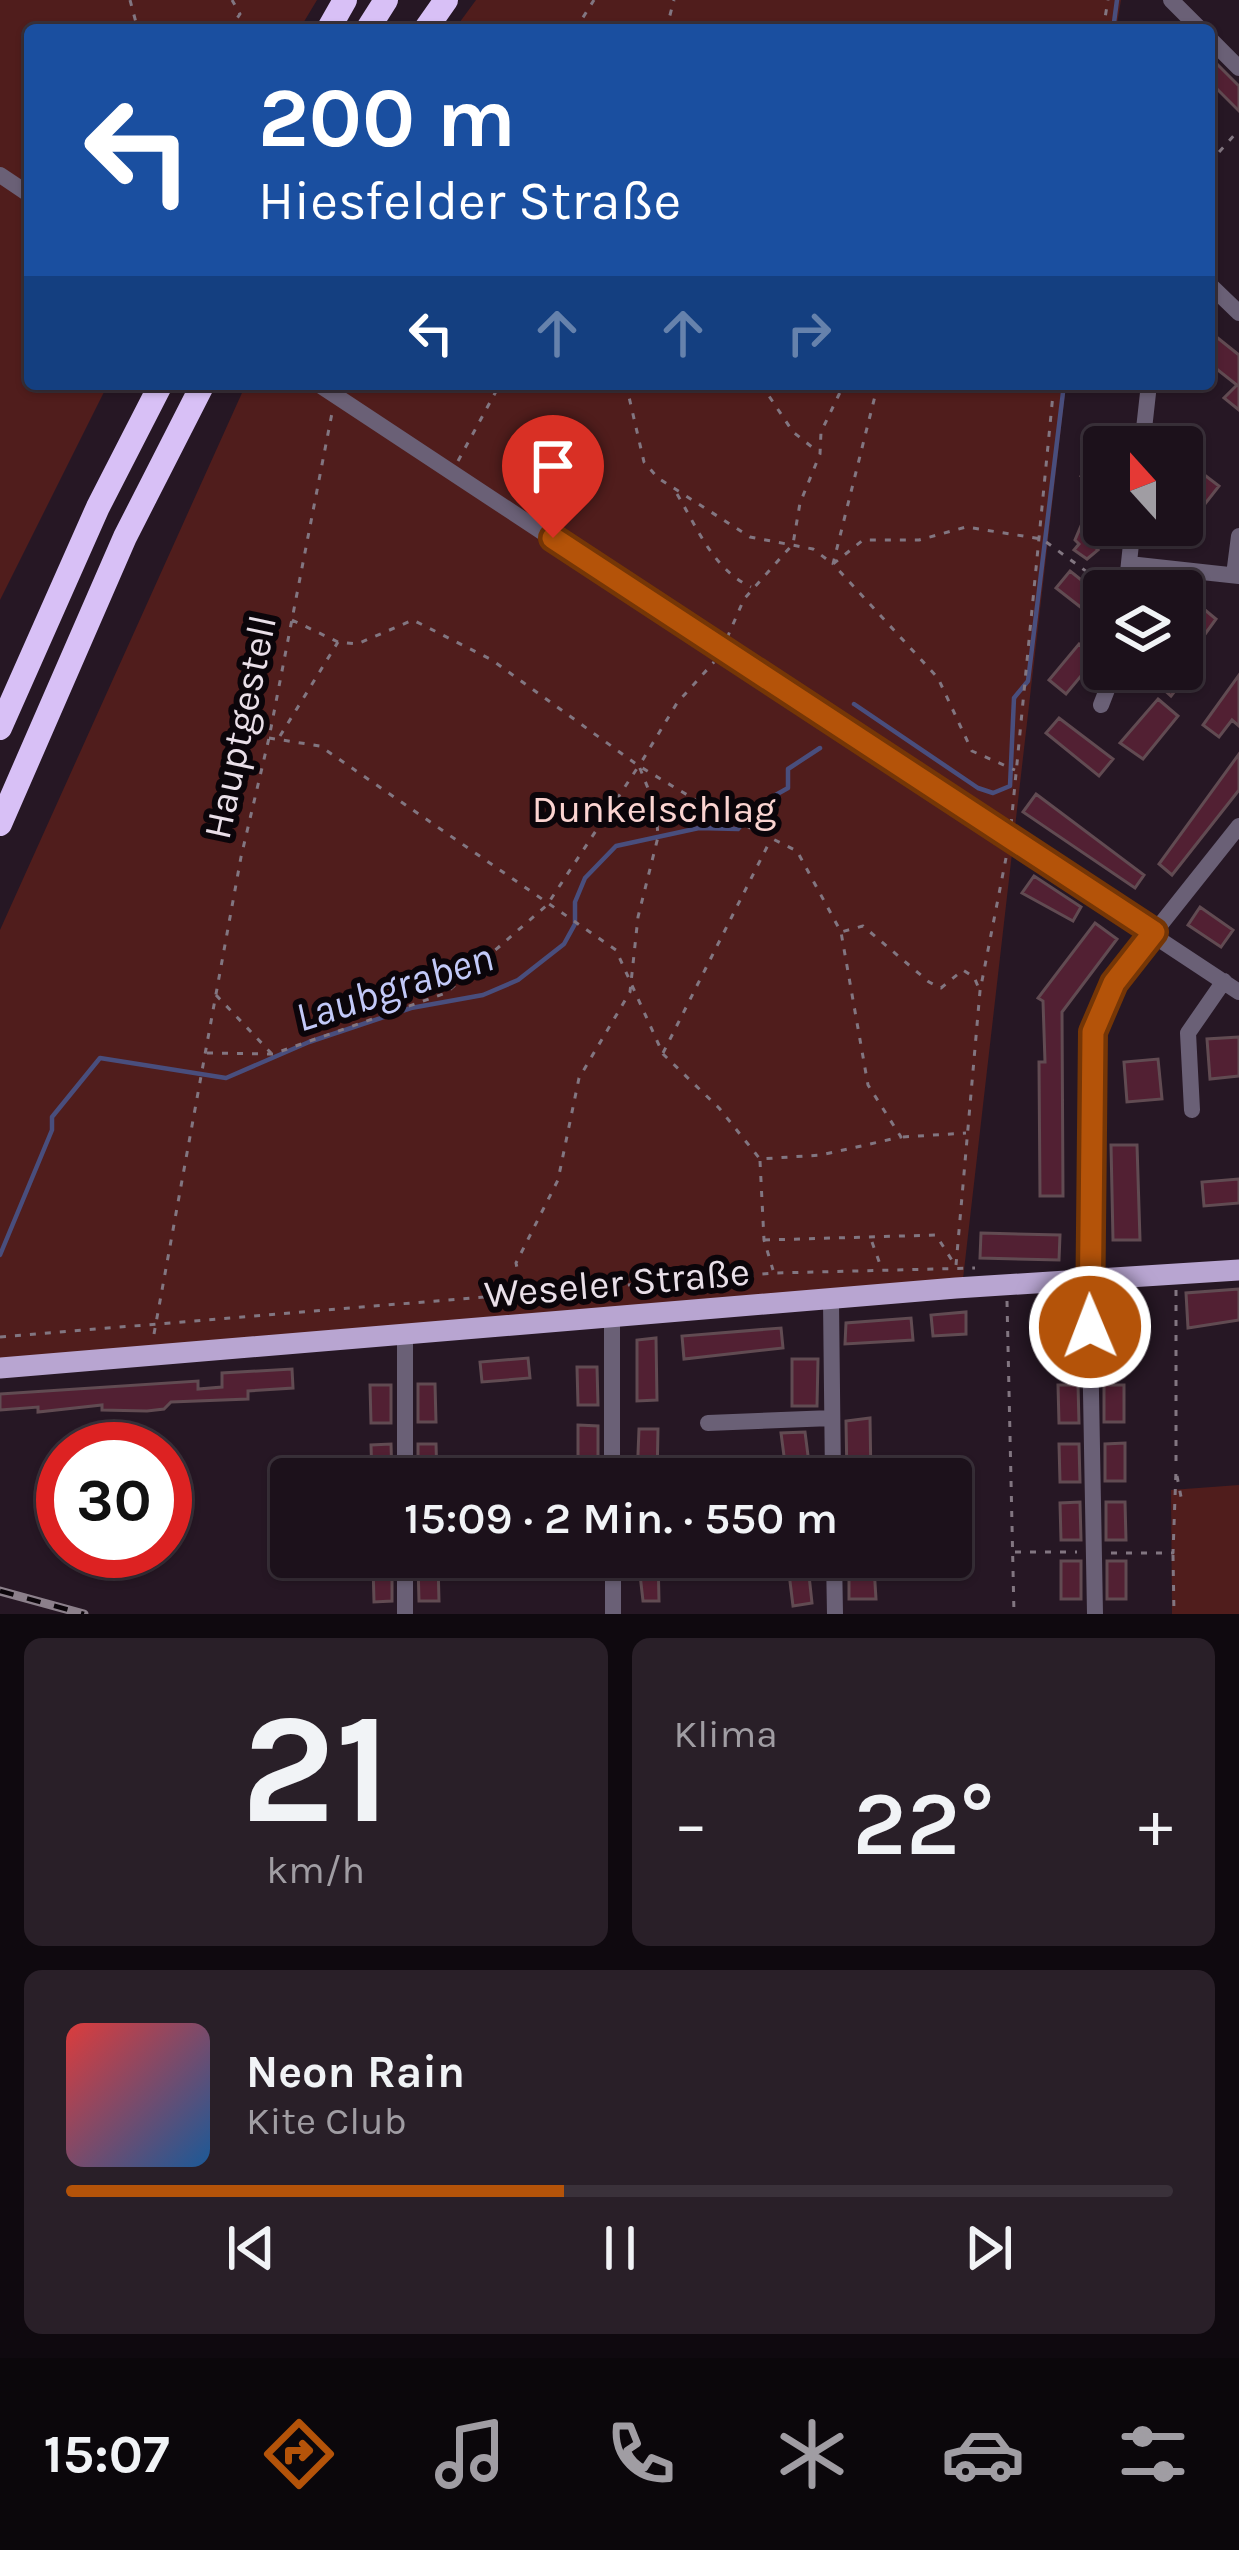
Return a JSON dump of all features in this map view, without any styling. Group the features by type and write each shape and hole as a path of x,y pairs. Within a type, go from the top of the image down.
{"highway":[{"path":"0,728 155,390"},
{"path":"0,824 125,537 200,390"}],"main road":[{"name":"Weseler Straße","path":"0,1368 1239,1270"}],"street":[{"path":"1171,0 1195,24"},
{"path":"1215,44 1239,68"},
{"path":"1215,290 1239,313"},
{"path":"327,390 1231,986 1188,1033 1192,1110"},
{"path":"1144,426 1148,390"},
{"path":"1129,564 1237,576 1239,536"},
{"path":"1128,570 1131,546"},
{"path":"1101,705 1106,690"},
{"path":"1095,1614 1089,1282 1093,1032 1114,983 1239,826"},
{"path":"830,1301 833,1458"},
{"path":"612,1319 612,1458"},
{"path":"405,1336 405,1458"},
{"path":"708,1423 832,1418"},
{"path":"405,1578 406,1614"},
{"path":"613,1578 613,1614"},
{"path":"834,1578 835,1614"}],"path":[{"path":"1215,156 1239,130"},
{"path":"452,472 497,390"},
{"path":"627,390 644,462 676,492 750,538 778,546 793,544 833,564 938,678 972,752 1016,771"},
{"path":"765,390 794,432 820,454"},
{"path":"205,1053 273,1054 446,993 547,905 677,703 722,649 754,588 793,544 800,503 820,454 821,432 841,390"},
{"path":"833,564 876,390"},
{"path":"956,1267 980,992 1010,837 1053,390"},
{"name":"Hauptgestell","path":"154,1326 215,995 338,397"},
{"path":"676,492 715,559 729,576 754,588"},
{"path":"833,564 863,540 919,540 967,527 1040,538 1086,570"},
{"path":"291,620 338,642 357,644 412,620 493,660 639,766 797,850 842,932 868,1085 901,1137"},
{"path":"280,737 338,642"},
{"path":"269,738 320,746 616,950 630,992 663,1054 719,1108 760,1160 764,1240 774,1273"},
{"path":"524,1297 516,1263 558,1180 579,1078 630,992 638,917 658,837 656,808 639,766"},
{"path":"663,1054 771,839"},
{"path":"842,932 863,926 929,982 941,988 963,970 974,977 980,992"},
{"path":"215,995 234,1008 273,1054"},
{"path":"760,1160 820,1155 901,1137 967,1133"},
{"path":"764,1240 936,1235 956,1267"},
{"path":"872,1240 882,1268"},
{"path":"0,1337 774,1273 956,1267"},
{"path":"1174,1614 1176,1276"},
{"path":"1007,1287 1014,1614"},
{"path":"154,1326 156,1357"},
{"path":"1176,1470 1182,1502"},
{"path":"1013,1552 1172,1553"}],"green space":[{"path":"0,0 317,0 303,24 24,24 24,390 105,390 0,600"},
{"path":"476,0 1121,0 1117,24 458,24"},
{"name":"Dunkelschlag","path":"243,390 1065,390 963,1279 0,1359 0,930"},
{"path":"1239,1485 1239,1614 1172,1614 1171,1490"}],"building":[{"path":"1215,62 1239,86 1239,111 1215,87"},
{"path":"1215,336 1239,355 1239,410 1224,398 1237,385 1215,368"},
{"path":"1203,474 1219,486 1203,506"},
{"path":"1083,521 1083,546 1098,550 1087,559 1074,550 1079,544 1075,540"},
{"path":"1070,571 1083,581 1083,609 1056,588"},
{"path":"1203,608 1216,619 1203,637"},
{"path":"1079,644 1083,647 1083,674 1066,694 1049,680"},
{"path":"1239,675 1239,726 1232,720 1219,737 1203,725"},
{"path":"1158,699 1178,716 1143,759 1120,743"},
{"path":"1059,718 1113,759 1099,776 1046,733"},
{"path":"1239,754 1239,790 1172,875 1159,864"},
{"path":"1036,794 1144,875 1135,888 1023,812"},
{"path":"1034,876 1081,907 1073,921 1022,893"},
{"path":"1200,907 1233,930 1221,947 1188,925"},
{"path":"1095,923 1117,939 1062,1012 1063,1196 1040,1196 1039,1062 1045,1062 1043,1001 1038,998"},
{"path":"1239,1037 1239,1076 1210,1079 1207,1039"},
{"path":"1158,1059 1162,1099 1127,1102 1124,1062"},
{"path":"1111,1145 1137,1145 1140,1240 1113,1240"},
{"path":"1239,1179 1239,1203 1204,1206 1202,1182"},
{"path":"981,1233 1060,1235 1059,1260 980,1258"},
{"path":"1239,1289 1239,1320 1188,1328 1186,1293"},
{"path":"966,1312 966,1334 933,1336 931,1315"},
{"path":"911,1318 913,1340 845,1344 846,1323"},
{"path":"1077,1326 1078,1364 1058,1364 1058,1327"},
{"path":"1103,1326 1123,1326 1124,1364 1103,1364"},
{"path":"781,1328 783,1348 684,1359 682,1336"},
{"path":"656,1338 657,1400 637,1401 637,1340"},
{"path":"528,1358 530,1378 482,1382 480,1362"},
{"path":"792,1359 818,1359 817,1406 792,1406"},
{"path":"577,1367 597,1367 598,1405 578,1405"},
{"path":"292,1369 293,1388 248,1391 248,1399 171,1402 164,1409 147,1411 102,1410 102,1405 38,1412 38,1407 0,1410 0,1394 198,1381 198,1389 222,1387 222,1373"},
{"path":"418,1384 435,1384 436,1422 418,1422"},
{"path":"370,1385 391,1385 391,1423 371,1423"},
{"path":"1058,1385 1078,1385 1079,1423 1059,1423"},
{"path":"1104,1385 1124,1385 1124,1422 1104,1422"},
{"path":"870,1418 871,1458 847,1458 846,1421"},
{"path":"578,1425 598,1426 598,1458 578,1458"},
{"path":"639,1429 658,1429 657,1458 638,1458"},
{"path":"805,1432 808,1458 784,1458 781,1433"},
{"path":"1125,1443 1125,1481 1105,1481 1105,1444"},
{"path":"391,1444 391,1458 371,1458 371,1445"},
{"path":"418,1444 436,1444 436,1458 418,1458"},
{"path":"1059,1444 1079,1444 1080,1482 1060,1482"},
{"path":"1080,1502 1081,1540 1061,1540 1060,1503"},
{"path":"1106,1502 1125,1502 1126,1540 1106,1540"},
{"path":"1061,1561 1081,1561 1081,1599 1061,1599"},
{"path":"1107,1561 1126,1561 1126,1599 1107,1599"},
{"path":"373,1578 392,1578 392,1601 374,1602"},
{"path":"418,1578 438,1578 439,1601 419,1601"},
{"path":"640,1578 658,1578 659,1601 643,1601"},
{"path":"790,1578 809,1578 812,1603 793,1606"},
{"path":"849,1578 875,1578 876,1599 849,1599"}],"waterway":[{"name":"Laubgraben","path":"1114,24 1117,0"},
{"name":"Laubgraben","path":"854,704 978,788 993,793 1010,786 1014,698 1028,681 1063,390"},
{"name":"Laubgraben","path":"0,1255 52,1130 52,1117 100,1058 226,1078 309,1042 411,1008 483,995 518,980 564,944 575,924 575,902 585,878 616,846 699,828 738,829 756,806 788,788 788,769 820,748"}],"railway":[{"path":"0,1591 84,1614"}],"route":[{"path":"553,538 1154,932 1114,983 1096,1020 1090,1050 1090,1327"}]}
